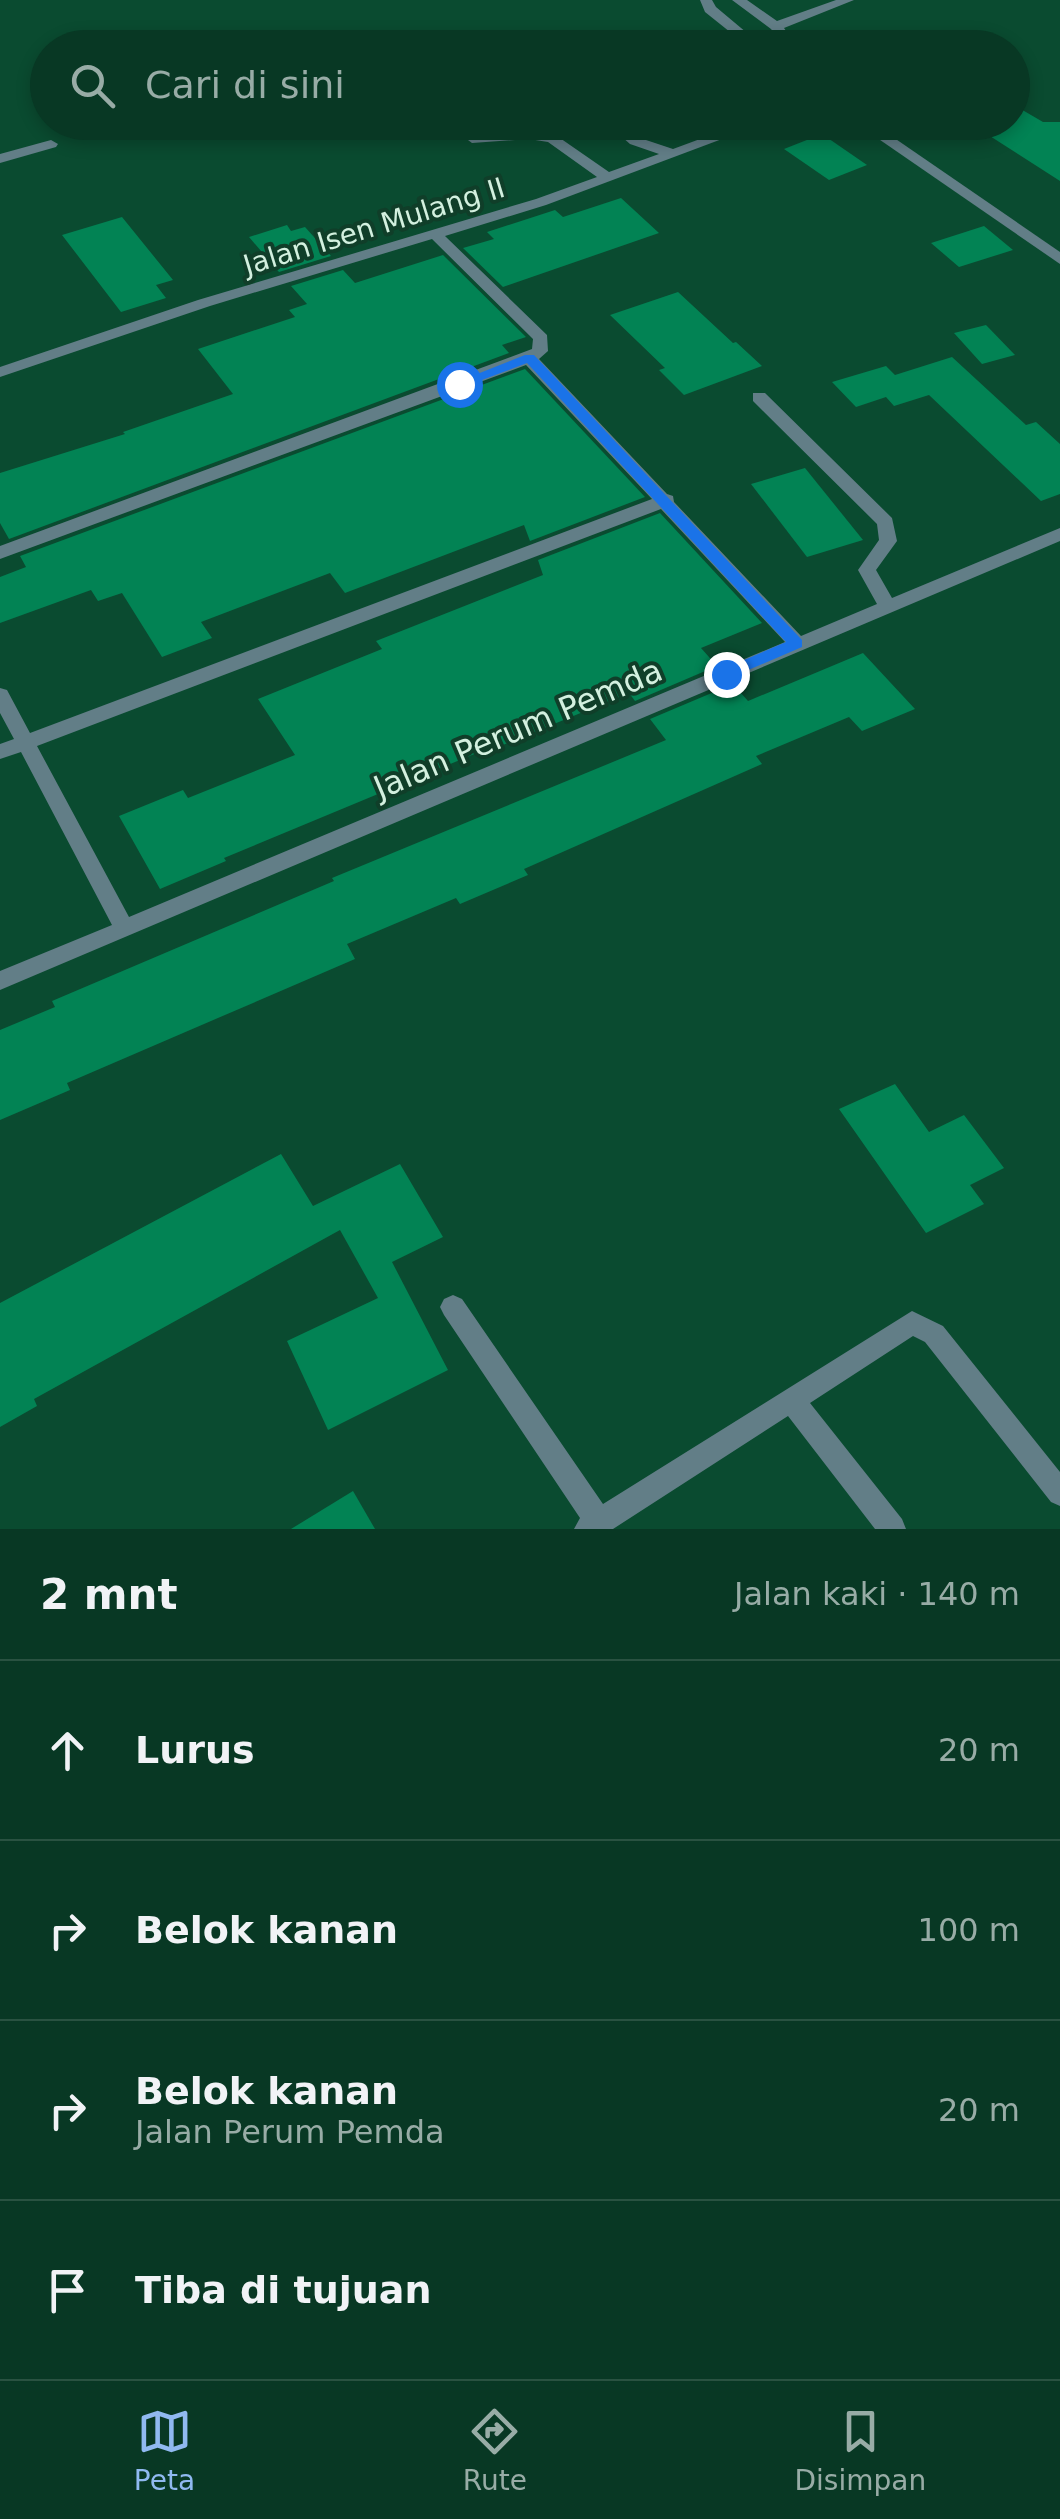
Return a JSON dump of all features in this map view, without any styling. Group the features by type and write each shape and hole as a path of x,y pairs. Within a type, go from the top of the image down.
{"street":[{"path":"706,0 710,9 736,30"},
{"path":"738,0 779,30"},
{"path":"776,26 848,0"},
{"path":"555,140 608,178"},
{"path":"634,140 674,154"},
{"name":"Jalan Isen Mulang II","path":"0,372 204,303 608,178 712,140"},
{"path":"887,140 1060,259"},
{"path":"0,159 51,144"},
{"path":"0,553 540,352 541,338 435,234"},
{"path":"529,358 797,644"},
{"path":"759,397 886,522 888,541 867,570 886,604"},
{"path":"0,752 666,500"},
{"name":"Jalan Perum Pemda","path":"0,981 886,604 1060,534"},
{"path":"0,695 125,928"},
{"path":"453,1307 593,1526 912,1323 924,1326 1060,1493"},
{"path":"791,1399 892,1529"}],"building":[{"path":"1030,114 1043,122 1060,122 1060,181 996,140 1030,140"},
{"path":"807,140 831,140 867,165 829,180 784,149"},
{"path":"621,198 659,233 503,287 463,248 494,239 487,232 555,210 563,217"},
{"path":"122,217 173,280 156,285 166,298 121,312 62,235"},
{"path":"287,225 291,231 305,227 331,256 279,272 249,237"},
{"path":"984,226 1013,250 959,267 931,243"},
{"path":"443,255 526,337 502,345 509,353 9,539 0,523 0,473 125,434 233,394 198,349 295,317 289,310 307,304 291,286 343,270 355,283"},
{"path":"678,292 762,366 684,395 659,370 665,368 610,315"},
{"path":"986,325 1015,355 982,364 954,333"},
{"path":"952,357 1026,425 1036,422 1060,444 1060,494 1041,501 929,395 894,406 886,397 856,407 832,382 886,366 895,375"},
{"path":"525,369 645,497 530,541 524,525 345,593 330,573 201,622 212,638 162,657 122,593 98,601 91,590 0,623 0,577 26,567 20,556"},
{"path":"805,468 863,540 807,557 751,484"},
{"path":"660,513 762,623 701,648 717,666 635,701 629,693 496,745 224,858 226,861 160,889 119,816 183,790 188,798 295,755 258,699 382,649 376,641 543,575 538,560"},
{"path":"863,653 915,709 862,731 849,717 756,756 762,764 524,869 528,875 460,904 456,898 347,944 355,959 67,1083 70,1090 0,1120 0,1030 55,1007 52,1001 334,881 332,878 666,740 650,719 733,684 748,701"},
{"path":"895,1084 929,1132 964,1115 1004,1168 970,1185 984,1204 926,1233 839,1109"},
{"path":"281,1154 313,1206 400,1164 443,1237 392,1262 448,1370 328,1430 287,1341 378,1298 340,1230 34,1399 37,1406 0,1427 0,1303"},
{"path":"353,1491 375,1529 291,1529"}],"route":[{"path":"459,384 529,358 797,644 726,674"}]}
